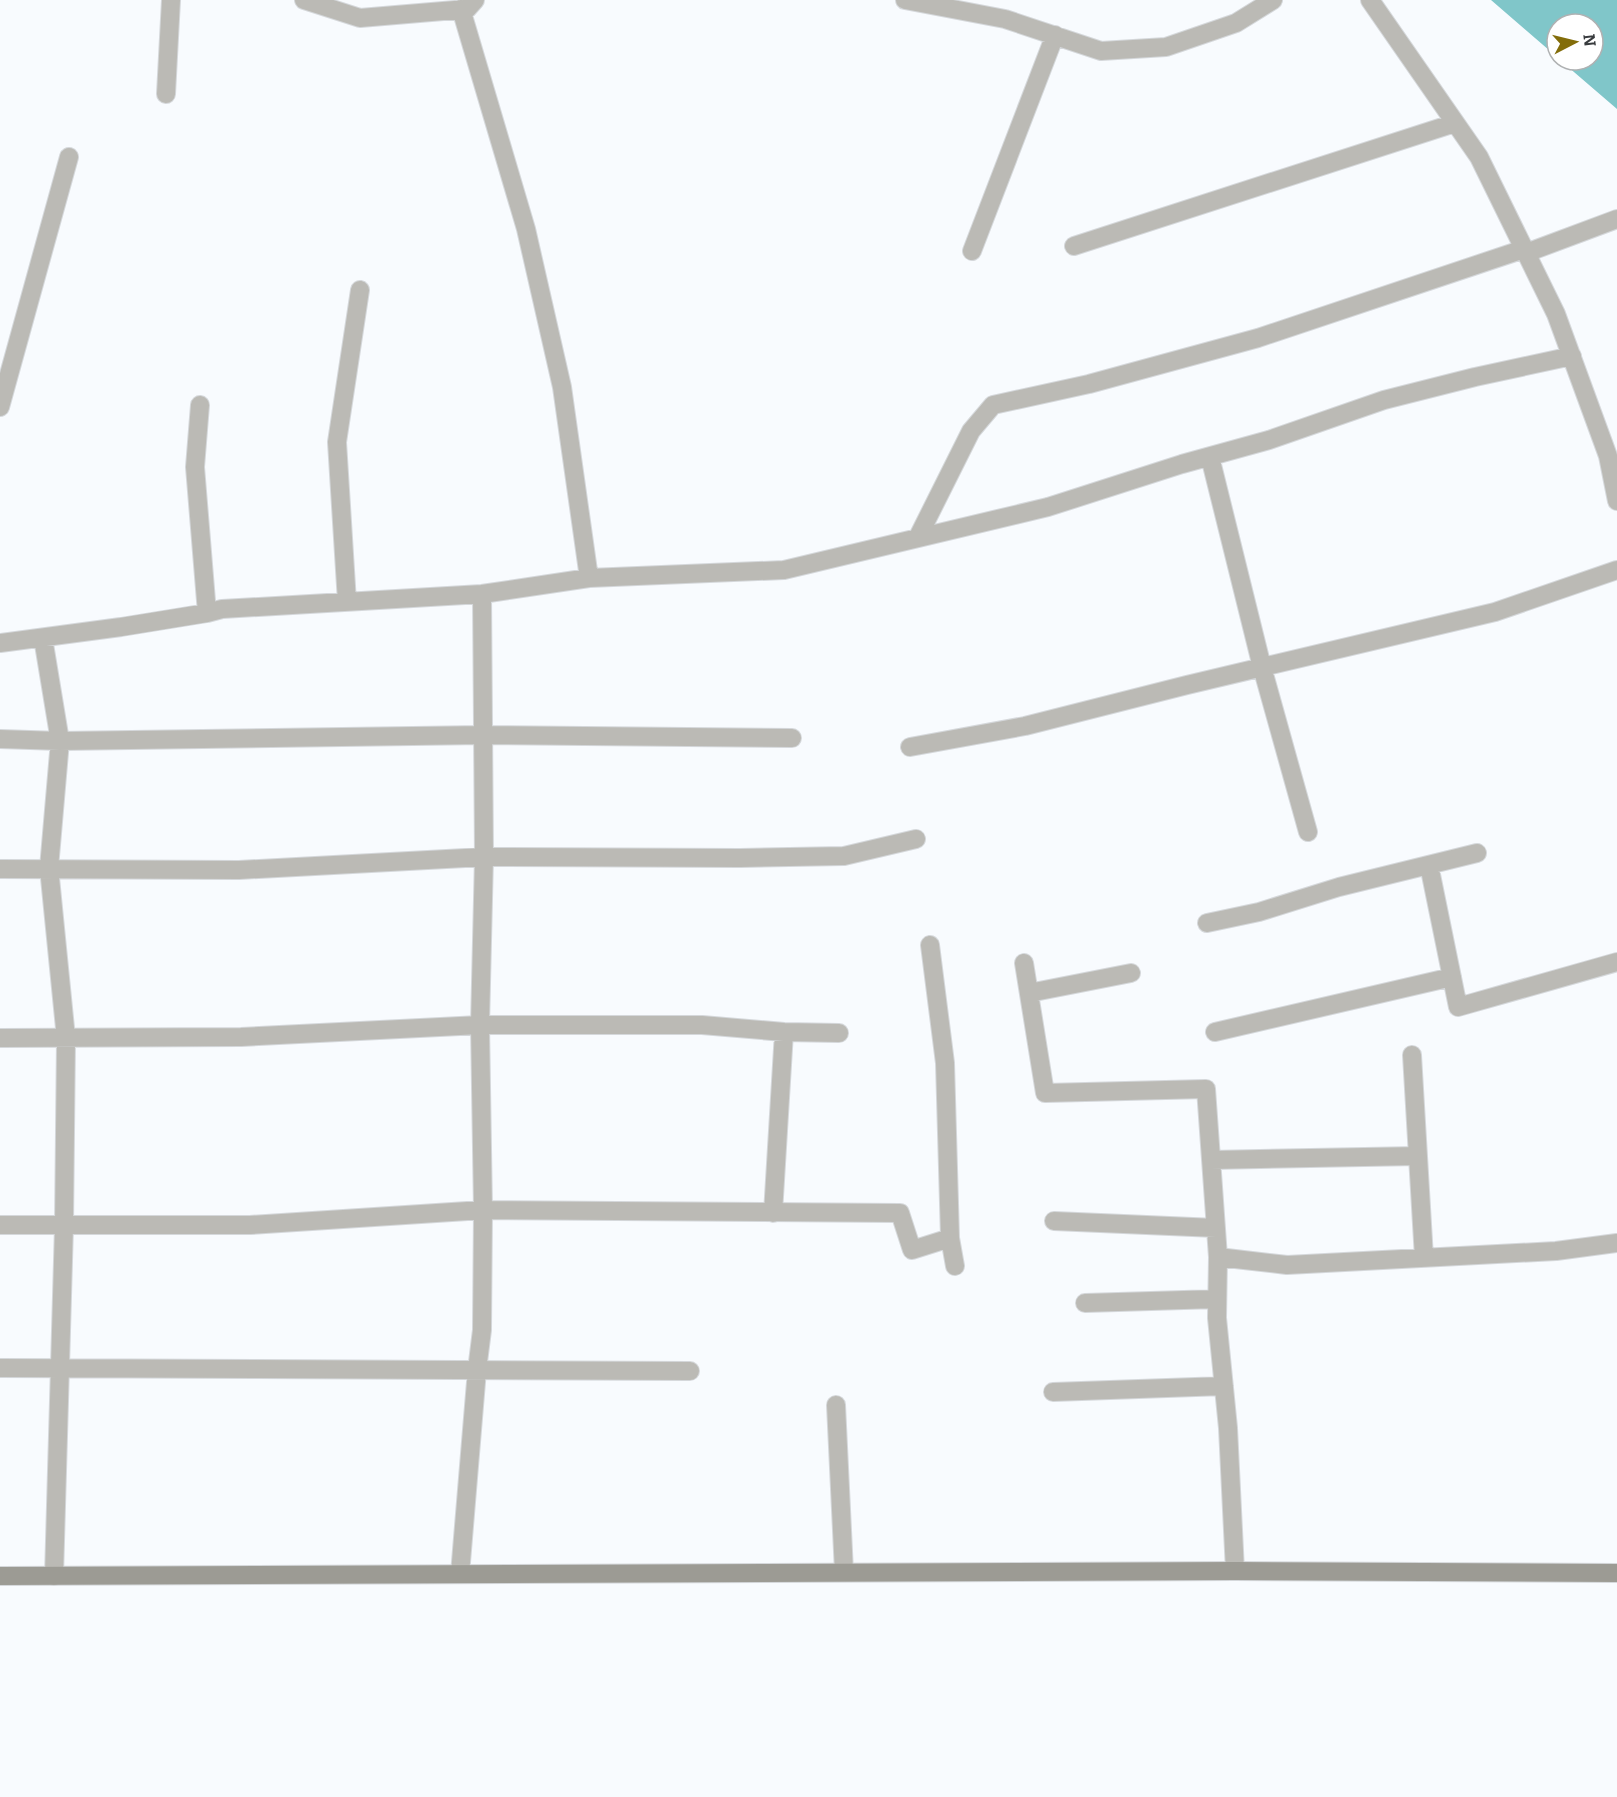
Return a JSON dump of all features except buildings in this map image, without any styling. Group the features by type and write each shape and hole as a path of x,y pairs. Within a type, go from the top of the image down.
{"main road":[{"path":"0,1576 1235,1571 1617,1572"}],"street":[{"path":"166,94 171,0"},
{"path":"304,0 360,18 468,5 526,229 562,387 589,578"},
{"path":"905,0 1005,19 1101,51 1166,47 1236,23 1272,0"},
{"path":"1370,0 1479,157 1556,314 1608,456 1617,501"},
{"path":"972,251 1055,35"},
{"path":"1074,246 1455,123"},
{"path":"0,407 69,158"},
{"path":"918,537 970,431 993,405 1089,384 1258,338 1617,219"},
{"path":"346,602 337,442 360,290"},
{"path":"0,643 222,609 482,594 589,578 784,570 1048,507 1269,440 1384,399 1572,356"},
{"path":"200,405 195,467 207,613"},
{"path":"1210,457 1262,667 1308,832"},
{"path":"910,747 1025,726 1495,612 1617,570"},
{"path":"460,1574 482,1330 480,1025 484,857 482,594"},
{"path":"43,638 60,741 49,868 66,1038 61,1367 54,1576"},
{"path":"0,739 60,741 483,735 792,738"},
{"path":"0,869 239,870 484,857 844,856 916,839"},
{"path":"1207,923 1259,912 1340,887 1477,853"},
{"path":"1429,865 1458,1007 1617,962"},
{"path":"930,945 945,1063 950,1238 955,1266"},
{"path":"1024,963 1045,1093 1206,1089 1218,1257 1217,1318 1228,1428 1235,1571"},
{"path":"1029,993 1131,973"},
{"path":"1215,1032 1452,977"},
{"path":"0,1038 241,1037 480,1025 702,1024 784,1032 839,1033"},
{"path":"772,1213 784,1032"},
{"path":"1412,1055 1424,1258"},
{"path":"1211,1160 1418,1156"},
{"path":"0,1225 250,1225 483,1210 772,1213 857,1211 900,1213 912,1250 950,1238"},
{"path":"1054,1221 1216,1228"},
{"path":"1218,1257 1287,1265 1556,1251 1617,1243"},
{"path":"1085,1303 1217,1299"},
{"path":"0,1368 690,1371"},
{"path":"1053,1392 1224,1386"},
{"path":"836,1405 844,1572"}],"water":[{"path":"1491,0 1617,0 1617,109 1574,72 1605,72 1605,12 1545,12 1545,47"}]}
